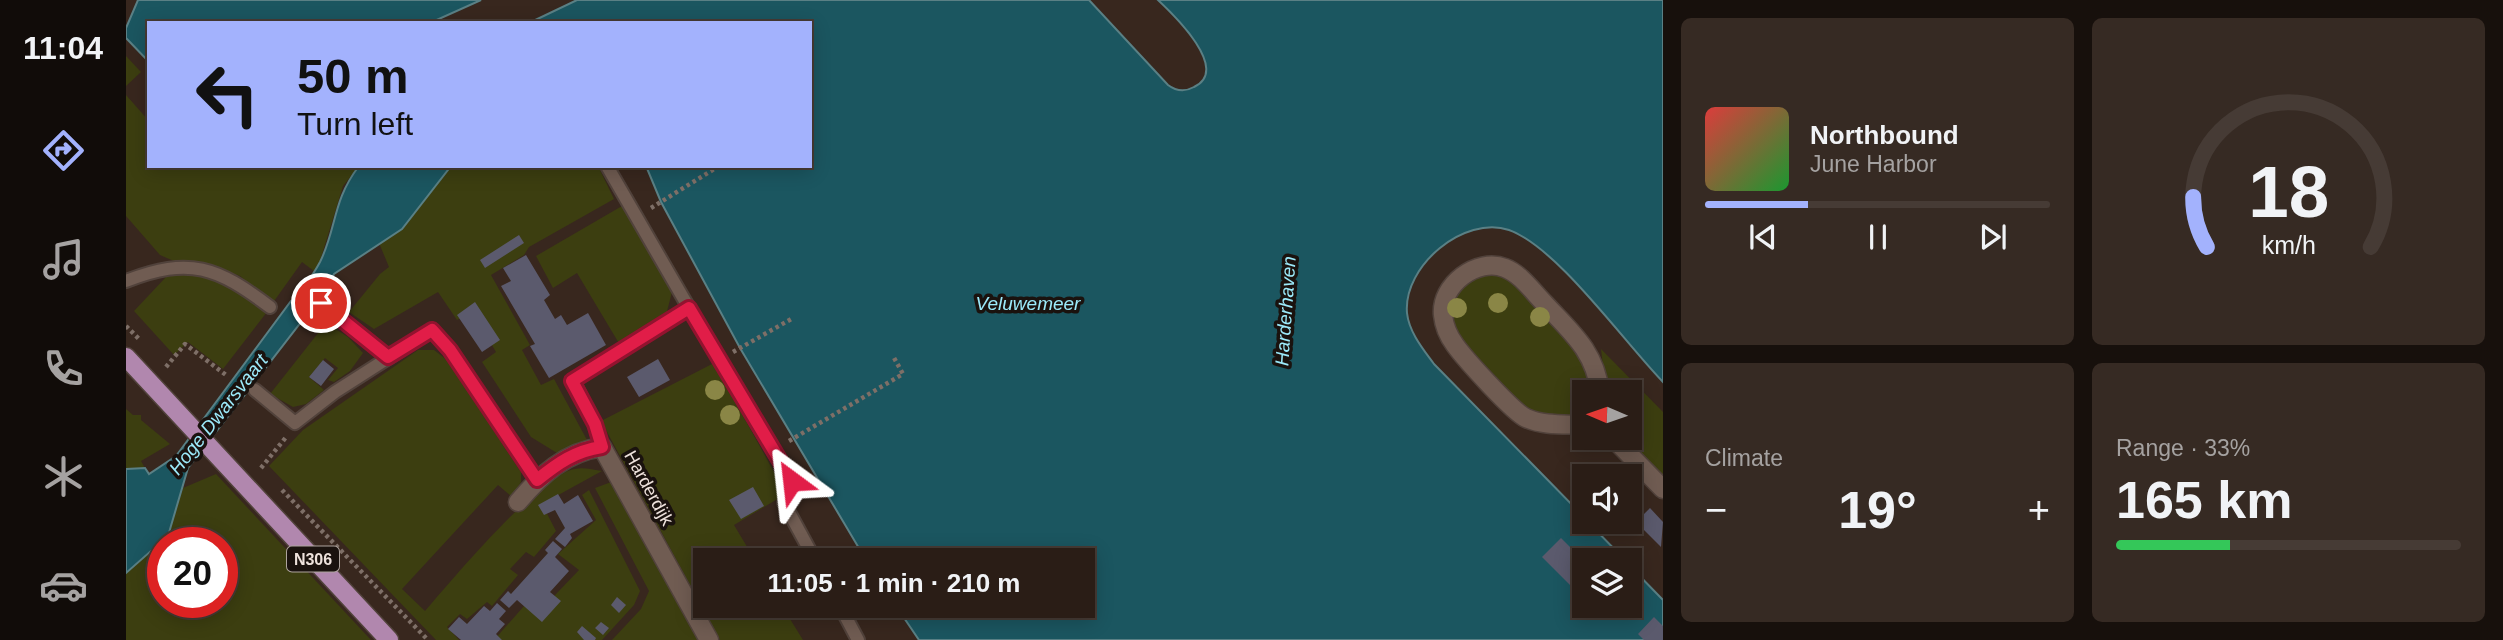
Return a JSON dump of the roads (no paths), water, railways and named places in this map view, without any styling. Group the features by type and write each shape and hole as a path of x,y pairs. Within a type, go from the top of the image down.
{"main road":[{"name":"N306","path":"126,356 389,640"}],"street":[{"path":"1572,424 1538,423 1522,416 1454,344 1443,315 1444,298 1454,284 1488,264 1506,268 1524,281 1588,351 1596,380"},
{"name":"Harderdijk","path":"518,502 537,480 566,457 585,449 602,447 709,640"},
{"path":"1625,450 1663,489"}],"lane":[{"path":"608,168 792,481"},
{"path":"126,281 160,268 202,269 234,280 270,307"},
{"path":"321,303 388,357"},
{"path":"602,447 595,424 572,381 689,308"},
{"path":"255,390 295,423 388,357 432,330 450,350 537,480"},
{"path":"784,503 808,548"},
{"path":"846,618 858,640"}],"water":[{"path":"138,0 481,0 434,21 147,21 147,60 126,38 126,28"},
{"name":"Veluwemeer","path":"577,0 1089,0 1168,85 1184,90 1194,87 1204,79 1206,68 1203,56 1186,30 1158,0 1663,0 1663,382 1569,275 1528,240 1509,230 1492,227 1474,230 1456,237 1440,248 1415,278 1408,295 1407,313 1414,334 1434,364 1572,505 1572,534 1600,534 1613,548 1572,548 1572,618 1642,618 1642,578 1663,600 1663,640 919,640 904,618 1095,618 1095,548 859,548 740,348 661,202 647,168 812,168 812,21 533,21"},
{"name":"Hoge Dwarsvaart","path":"358,168 449,168 402,229 334,274 327,289 329,291 316,309 312,308 188,468 171,527 147,527 147,554 126,573 126,469 145,468 149,474 176,456 314,273 325,250 344,191"}],"water label":[{"name":"Harderhaven","path":"1285,311"}]}
